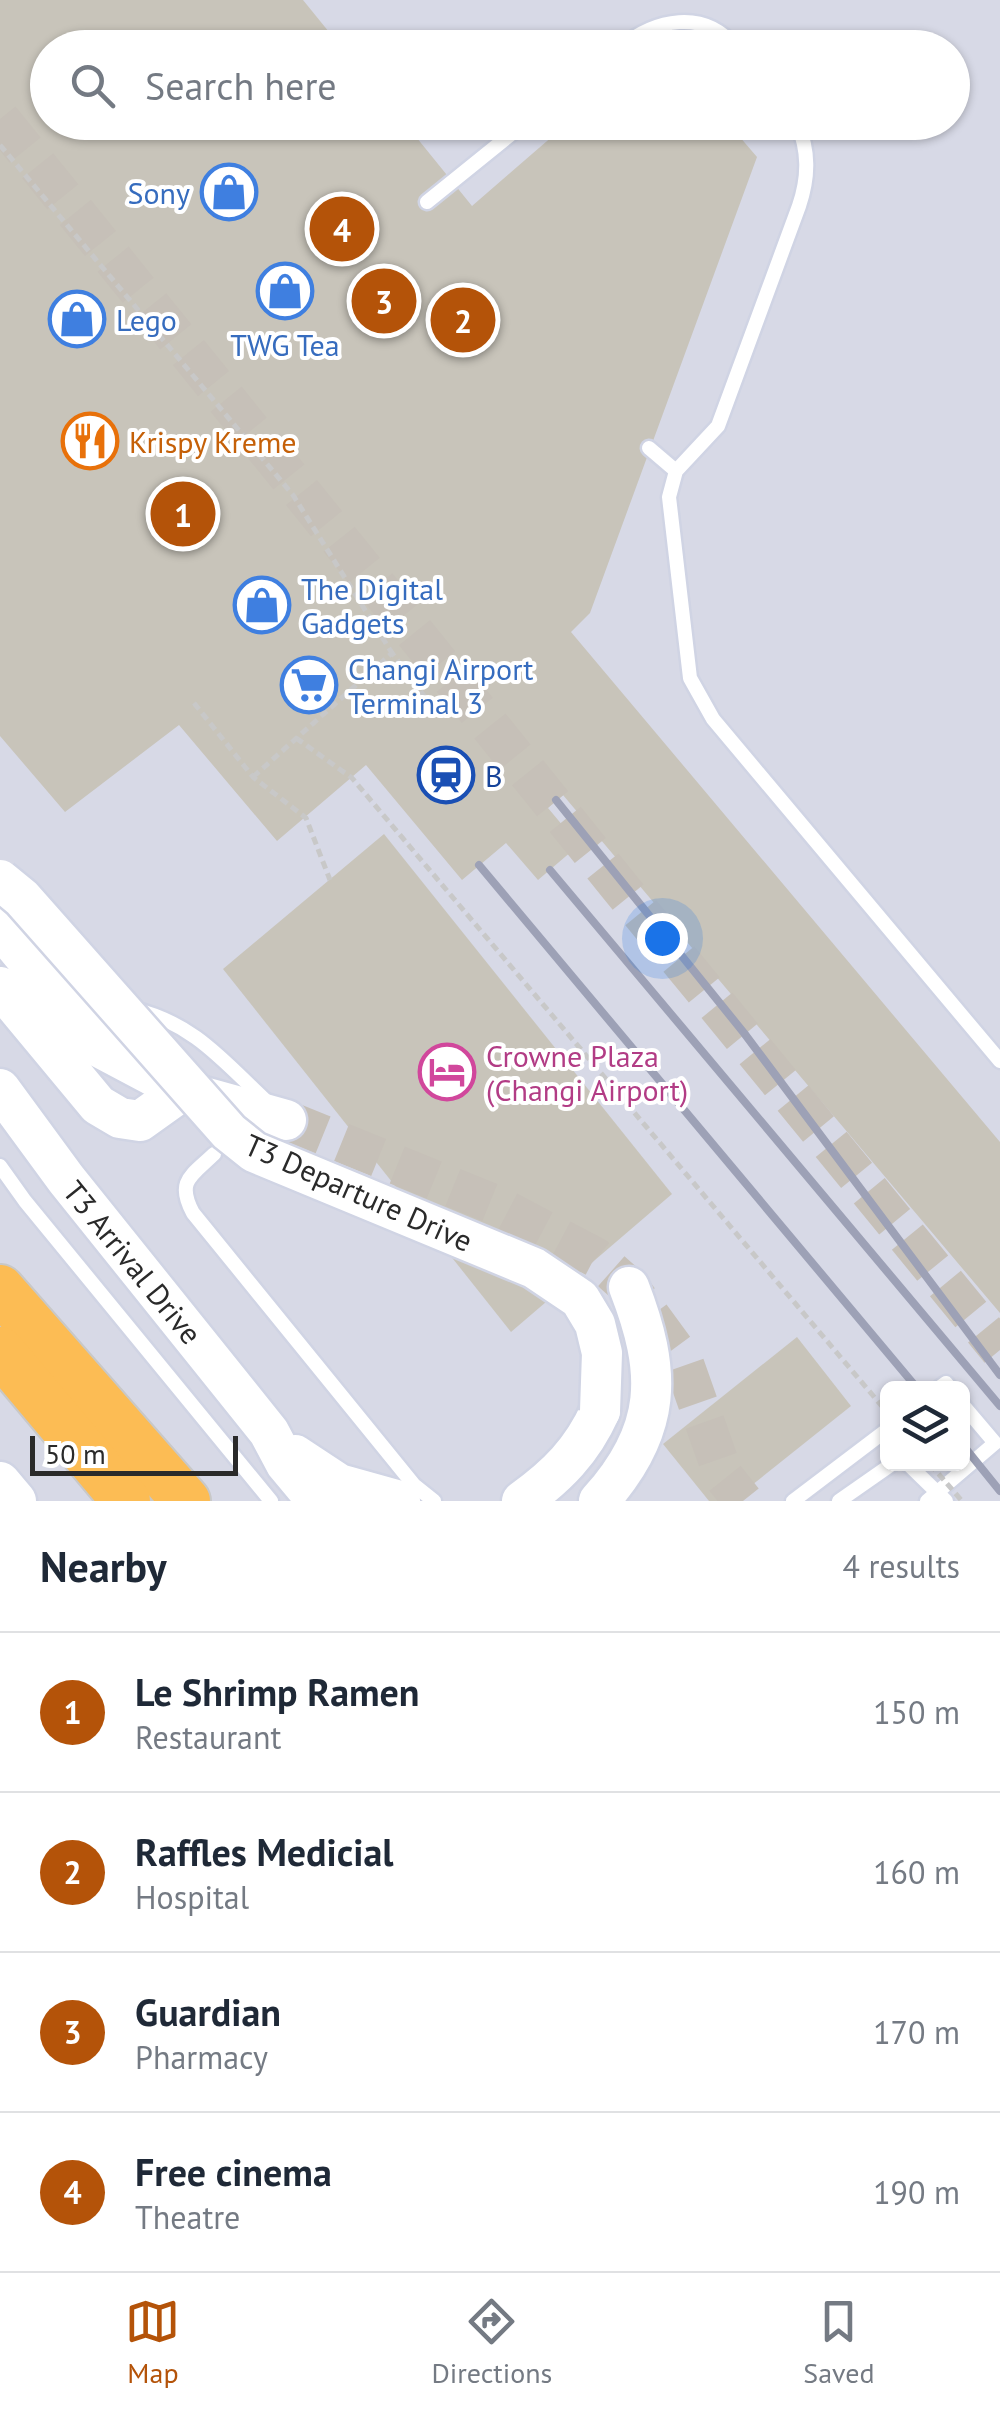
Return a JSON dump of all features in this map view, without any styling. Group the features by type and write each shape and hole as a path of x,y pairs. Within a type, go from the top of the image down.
{"highway":[{"path":"0,1289 186,1501"},
{"path":"0,1351 126,1501"}],"main road":[{"name":"T3 Departure Drive","path":"0,880 22,898 229,1132 254,1152 534,1268 580,1299 595,1324 602,1353 600,1411 588,1438 568,1463 522,1501"},
{"path":"0,927 72,997 99,1047 182,1091 286,1120"},
{"path":"0,987 98,1105 120,1118 140,1121 182,1091"},
{"name":"T3 Arrival Drive","path":"0,1089 66,1179 269,1432"},
{"path":"599,1501 626,1469 638,1445 654,1387 646,1331 629,1287"},
{"path":"269,1432 286,1464 317,1501"},
{"path":"269,1432 315,1471 339,1484 400,1501"},
{"path":"0,1482 16,1501"}],"lane":[{"path":"645,30 673,22 697,22 716,30"},
{"path":"427,202 504,140"},
{"path":"803,140 808,154 804,190 718,426 676,471 670,497 690,678 713,718 1000,1061"},
{"path":"650,448 676,471"},
{"path":"72,997 162,1016 186,1030 286,1120"},
{"path":"214,1154 186,1181 184,1196 193,1213 414,1485 434,1501"},
{"path":"0,1166 25,1202 271,1501"},
{"path":"914,1471 937,1498 997,1441 970,1412"},
{"path":"793,1501 880,1435"},
{"path":"839,1501 882,1471"}],"path":[{"path":"0,145 293,495 392,653 433,708"},
{"path":"253,777 392,653"},
{"path":"194,702 253,777 306,818 330,880"},
{"path":"296,738 352,778 880,1404"},
{"path":"936,1471 962,1501"}],"shaded area":[{"path":"0,0 1000,0 1000,1501 0,1501"}],"building":[{"name":"Changi Airport Terminal 3","path":"0,0 303,0 327,30 30,30 30,140 419,140 472,206 548,140 742,140 757,157 590,613 571,632 1000,1142 1000,1313 563,795 548,808 579,845 538,880 506,843 462,880 366,765 277,841 179,725 65,812 0,736"},
{"path":"384,834 672,1194 511,1332 223,969"},
{"path":"797,1337 851,1406 732,1501 709,1501 663,1444"}],"tunnel":[{"path":"0,119 619,886 1000,1350"},
{"path":"286,1120 496,1205 595,1257 629,1287 683,1361 724,1477 743,1501"}],"railway":[{"path":"556,800 744,1033 1000,1375"},
{"path":"479,865 911,1381"},
{"path":"550,870 1000,1406"},
{"path":"970,1454 1000,1491"}],"place":[{"name":"Sony","path":"229,192"},
{"name":"Free cinema","path":"342,229"},
{"name":"TWG Tea","path":"285,291"},
{"name":"Guardian","path":"384,301"},
{"name":"Lego","path":"77,319"},
{"name":"Raffles Medicial","path":"463,320"},
{"name":"Krispy Kreme","path":"90,441"},
{"name":"Le Shrimp Ramen","path":"183,514"},
{"name":"The Digital Gadgets","path":"262,605"},
{"name":"Changi Airport Terminal 3","path":"309,685"},
{"name":"B","path":"446,775"},
{"name":"Crowne Plaza (Changi Airport)","path":"447,1072"}]}
